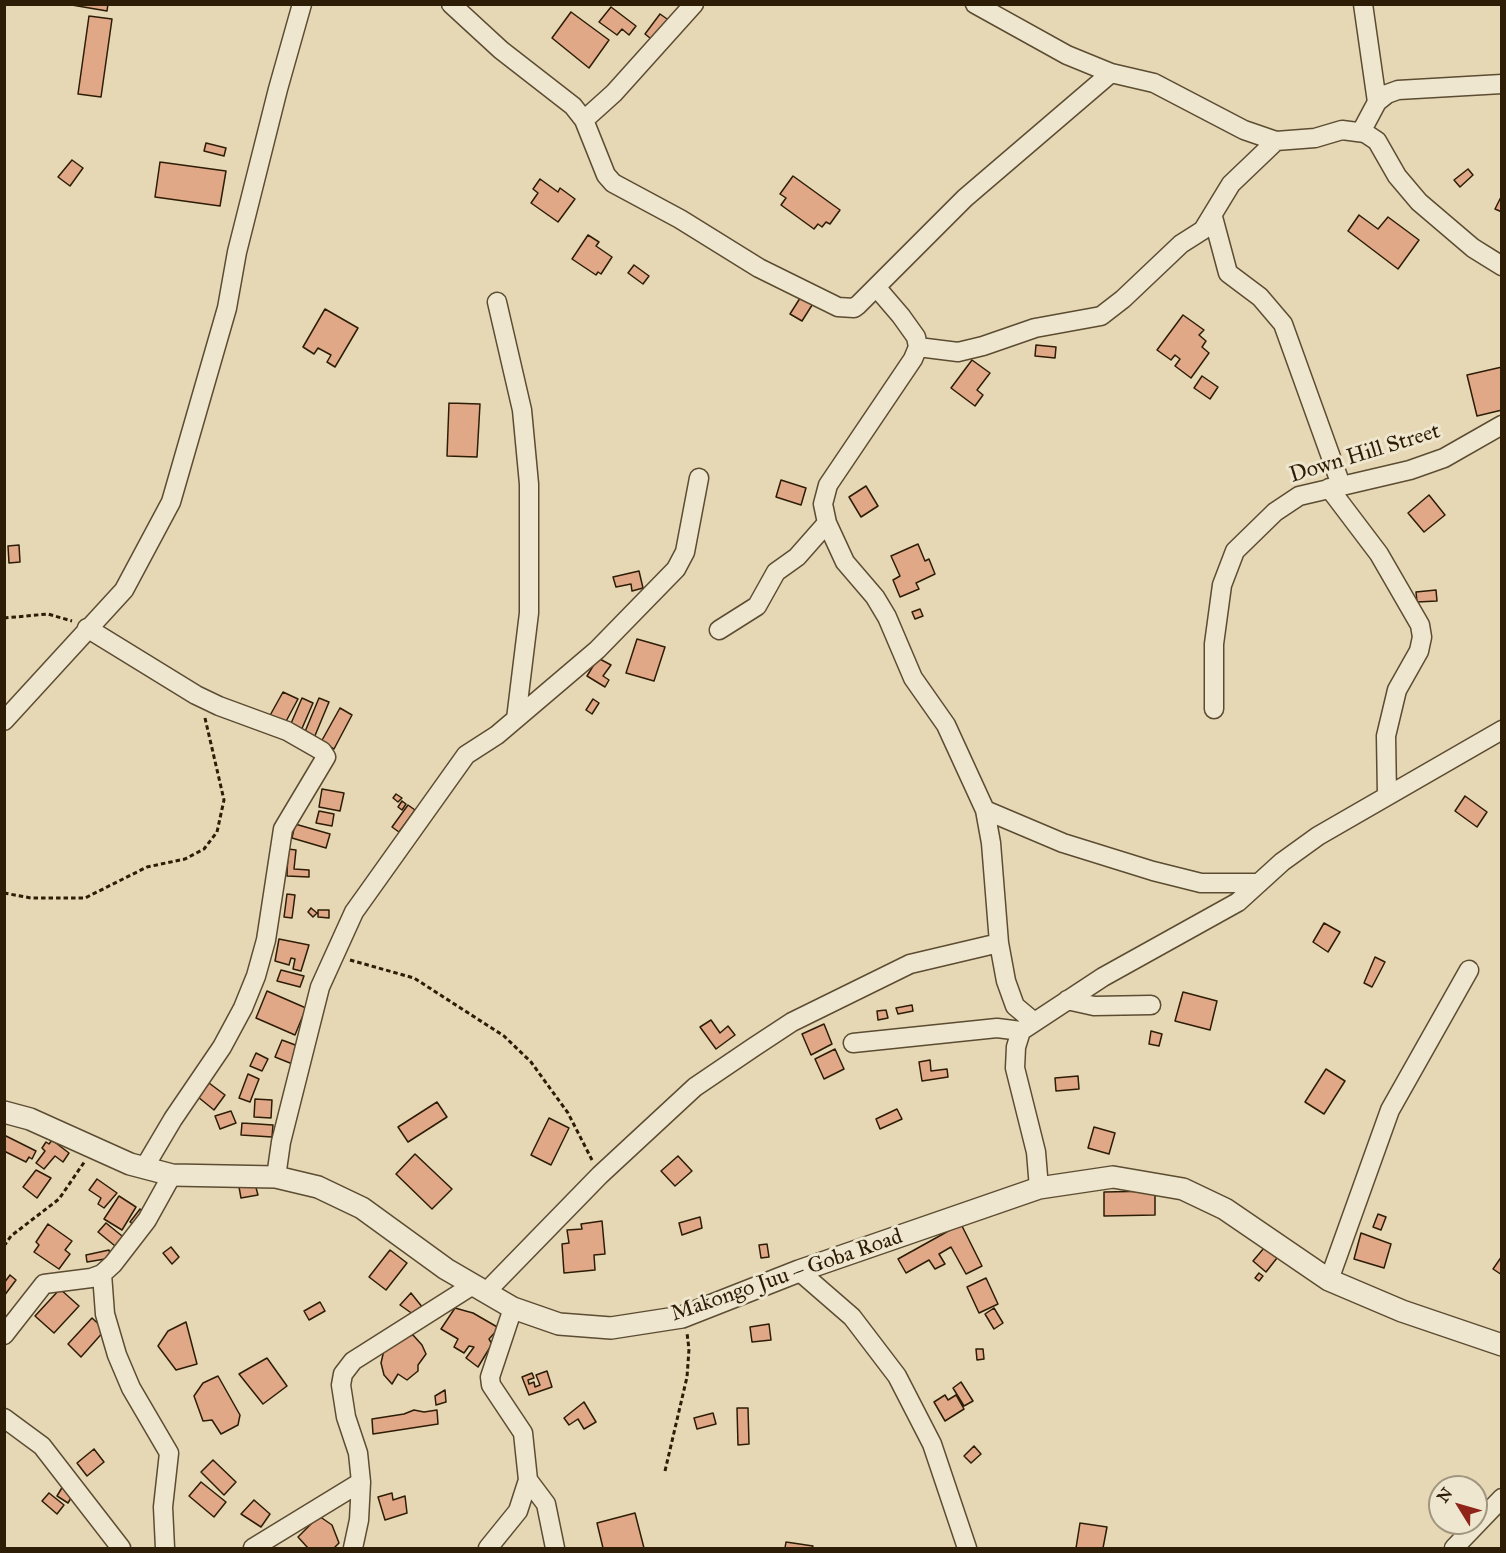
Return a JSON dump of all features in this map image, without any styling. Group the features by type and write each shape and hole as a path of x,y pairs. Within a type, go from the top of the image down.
{"street":[{"path":"4,721 124,590 171,502 226,308 272,112 302,4"},
{"path":"451,4 501,50 573,106 584,120 606,175 613,183 680,219 759,268 838,307 854,308 877,288 965,198 1111,73"},
{"path":"584,120 614,93 694,4"},
{"path":"975,4 1067,55 1111,73 1154,83 1245,130 1276,141 1315,138 1342,130 1361,132 1377,141 1397,176 1419,202 1473,249 1502,266"},
{"path":"1363,4 1377,102"},
{"path":"1361,132 1377,102 1387,94 1409,87 1502,84"},
{"path":"918,347 958,352 1035,328 1101,316 1123,299 1174,249 1203,230 1238,175 1276,141"},
{"path":"1213,217 1228,273 1260,297 1283,324 1335,486 1379,554 1420,625 1422,637 1419,651 1397,690 1386,736 1387,795"},
{"path":"877,288 911,330 918,347 913,358 828,485 823,504 827,524 845,562 887,616 913,678 946,725 985,810 991,843 999,943 1009,994 1027,1026"},
{"path":"498,302 522,410 529,484 529,613 516,719"},
{"name":"Down Hill Street","path":"1214,709 1214,644 1222,585 1236,551 1275,512 1299,496 1410,470 1443,458 1502,425"},
{"path":"276,1177 281,1142 320,987 354,912 466,755 497,735 597,650 661,587 676,569 685,552 699,478"},
{"path":"719,630 757,606 776,572 797,556 827,524"},
{"path":"87,628 196,695 287,731 322,751 326,757 283,829 266,940 256,976 243,1008 222,1047 173,1119 144,1168"},
{"path":"854,1043 1027,1026 1103,977 1238,902 1258,883 1318,836 1502,730"},
{"path":"985,810 1063,843 1153,871 1202,883 1258,883"},
{"path":"353,1548 359,1520 361,1482 358,1453 346,1417 341,1384 346,1367 479,1288 695,1087 792,1022 910,964 999,943"},
{"path":"1329,1280 1390,1110 1469,970"},
{"path":"1067,1000 1094,1006 1151,1005"},
{"path":"1027,1026 1016,1047 1015,1068 1036,1152 1039,1188"},
{"name":"Makongo Juu – Goba Road","path":"4,1112 30,1119 144,1168 172,1175 276,1177 318,1187 362,1208 446,1269 513,1308 559,1324 611,1328 682,1317 799,1271 1039,1188 1113,1177 1183,1189 1225,1209 1329,1280 1402,1311 1502,1345"},
{"path":"4,1335 44,1284 102,1274 127,1249 164,1195 172,1175"},
{"path":"799,1271 852,1317 897,1376 932,1444 967,1548"},
{"path":"102,1274 105,1314 117,1355 131,1388 169,1453 163,1507 165,1548"},
{"path":"488,1548 518,1511 528,1480 523,1432 491,1385 490,1377 513,1308"},
{"path":"4,1418 42,1446 121,1548"},
{"path":"528,1480 546,1504 555,1548"},
{"path":"253,1548 361,1482"},
{"path":"1454,1548 1502,1498"}],"path":[{"path":"4,618 48,614 64,617 87,628"},
{"path":"4,892 31,898 85,898 147,867 185,859 204,849 217,832 224,800 207,721 196,695"},
{"path":"333,956 363,962 414,978 504,1036 531,1062 568,1113 600,1175"},
{"path":"4,1246 11,1236 59,1200 93,1148"},
{"path":"665,1472 687,1377 689,1350 682,1317"}],"building":[{"path":"66,4 108,4 107,11"},
{"path":"611,7 636,26 629,35 622,29 617,35 599,22"},
{"path":"571,12 609,40 589,68 552,38"},
{"path":"660,14 670,21 655,42 645,34"},
{"path":"89,16 112,19 101,97 78,94"},
{"path":"206,143 226,148 224,156 204,151"},
{"path":"72,160 83,168 70,186 58,177"},
{"path":"160,162 226,171 220,206 155,197"},
{"path":"1468,169 1473,175 1460,187 1454,180"},
{"path":"793,176 840,210 830,224 826,222 822,227 818,224 814,229 781,205 786,198 780,194"},
{"path":"540,179 558,192 560,188 575,199 558,222 531,203 538,193 533,189"},
{"path":"1502,195 1502,212 1495,209"},
{"path":"1359,215 1378,229 1388,217 1419,240 1398,269 1348,231"},
{"path":"588,235 599,242 596,246 612,257 601,274 598,272 596,275 572,259"},
{"path":"634,265 649,276 643,284 628,273"},
{"path":"802,295 814,302 802,321 790,314"},
{"path":"325,309 358,328 335,367 327,362 331,355 318,348 314,354 303,347"},
{"path":"1183,315 1204,330 1199,335 1206,341 1202,347 1209,353 1191,378 1175,366 1180,359 1175,355 1171,360 1157,350"},
{"path":"1036,345 1056,347 1055,358 1035,356"},
{"path":"972,360 990,373 977,390 983,395 975,406 951,388"},
{"path":"1502,367 1502,410 1477,416 1467,375"},
{"path":"1202,376 1218,387 1210,399 1194,388"},
{"path":"449,403 480,404 477,457 447,456"},
{"path":"781,480 806,488 801,505 776,497"},
{"path":"866,486 878,506 861,517 849,497"},
{"path":"1429,495 1445,515 1424,532 1408,513"},
{"path":"918,544 925,561 929,559 935,574 916,583 919,589 900,597 893,580 900,576 891,556"},
{"path":"19,545 20,562 9,563 8,546"},
{"path":"639,571 643,588 632,591 631,584 616,587 613,577"},
{"path":"1436,590 1437,601 1417,602 1416,592"},
{"path":"920,609 923,616 915,619 912,612"},
{"path":"637,639 665,647 654,681 626,673"},
{"path":"598,658 611,665 603,676 609,680 605,687 587,676"},
{"path":"283,692 298,699 283,727 268,719"},
{"path":"302,698 313,703 300,733 289,728"},
{"path":"319,698 329,702 314,738 304,734"},
{"path":"593,699 599,703 592,714 586,710"},
{"path":"340,708 352,715 334,749 321,742"},
{"path":"322,789 344,793 340,811 319,807"},
{"path":"396,794 402,798 398,802 393,798"},
{"path":"1465,796 1487,812 1477,827 1455,811"},
{"path":"402,801 406,804 402,810 398,807"},
{"path":"408,805 415,810 399,832 392,827"},
{"path":"319,811 334,814 332,826 316,823"},
{"path":"295,824 330,834 326,848 292,838"},
{"path":"288,849 296,850 294,869 309,870 309,877 287,876"},
{"path":"287,894 295,895 292,918 284,917"},
{"path":"311,908 317,913 313,917 308,912"},
{"path":"318,910 329,910 329,918 318,917"},
{"path":"1324,923 1340,932 1328,952 1313,942"},
{"path":"279,939 309,945 301,971 293,969 295,959 291,958 289,965 275,961"},
{"path":"1375,957 1385,962 1372,987 1364,983"},
{"path":"281,970 304,976 300,987 277,981"},
{"path":"267,991 306,1008 295,1035 256,1018"},
{"path":"1183,992 1217,1001 1210,1030 1175,1021"},
{"path":"912,1005 913,1011 898,1014 896,1008"},
{"path":"886,1010 888,1018 878,1020 877,1011"},
{"path":"711,1020 720,1033 728,1026 735,1035 716,1049 700,1027"},
{"path":"824,1024 832,1044 811,1055 802,1034"},
{"path":"1151,1031 1162,1034 1159,1046 1149,1044"},
{"path":"282,1040 298,1046 295,1065 275,1057"},
{"path":"835,1049 844,1069 824,1079 815,1059"},
{"path":"256,1053 268,1059 262,1071 250,1066"},
{"path":"930,1060 931,1071 947,1069 948,1077 922,1081 919,1062"},
{"path":"1326,1069 1345,1081 1324,1114 1305,1102"},
{"path":"248,1074 259,1079 250,1102 239,1098"},
{"path":"1078,1076 1079,1089 1056,1091 1055,1078"},
{"path":"209,1083 225,1095 214,1110 198,1097"},
{"path":"255,1099 272,1100 271,1118 254,1117"},
{"path":"437,1102 447,1117 408,1142 398,1127"},
{"path":"897,1109 902,1119 880,1129 876,1119"},
{"path":"231,1111 236,1123 220,1129 215,1116"},
{"path":"549,1118 569,1128 551,1165 531,1155"},
{"path":"242,1123 273,1125 272,1137 241,1135"},
{"path":"1094,1127 1115,1133 1109,1154 1088,1148"},
{"path":"4,1135 36,1151 32,1159 29,1157 26,1162 4,1151"},
{"path":"52,1140 69,1153 63,1162 55,1156 44,1169 36,1163 45,1151 42,1148 46,1142 49,1144"},
{"path":"415,1154 452,1189 432,1209 396,1174"},
{"path":"678,1156 692,1171 675,1186 661,1171"},
{"path":"36,1170 51,1178 37,1198 23,1187"},
{"path":"97,1179 117,1193 104,1208 98,1204 101,1198 89,1190"},
{"path":"255,1184 258,1195 241,1198 239,1187"},
{"path":"1155,1191 1155,1215 1104,1216 1104,1192"},
{"path":"119,1196 136,1207 122,1230 104,1219"},
{"path":"140,1209 148,1215 138,1228 130,1222"},
{"path":"1378,1214 1386,1217 1381,1230 1373,1227"},
{"path":"700,1217 702,1228 682,1235 679,1223"},
{"path":"602,1221 605,1254 594,1255 595,1270 564,1273 562,1244 569,1243 567,1230 582,1229 581,1224"},
{"path":"106,1223 127,1240 120,1250 98,1232"},
{"path":"48,1224 72,1241 65,1250 70,1254 59,1269 34,1252 39,1245 36,1242"},
{"path":"961,1224 982,1266 966,1274 951,1247 939,1254 945,1264 935,1269 929,1260 906,1273 898,1259"},
{"path":"1361,1233 1391,1244 1384,1268 1354,1259"},
{"path":"767,1244 769,1257 761,1258 759,1245"},
{"path":"171,1247 179,1257 172,1264 163,1253"},
{"path":"1264,1248 1277,1258 1266,1272 1253,1261"},
{"path":"109,1250 111,1258 87,1262 86,1255"},
{"path":"390,1250 407,1263 386,1290 369,1277"},
{"path":"1502,1256 1502,1275 1493,1269"},
{"path":"1259,1273 1263,1276 1259,1281 1255,1278"},
{"path":"10,1275 16,1280 4,1296 4,1283"},
{"path":"986,1278 998,1304 979,1313 967,1287"},
{"path":"60,1289 79,1306 54,1333 35,1316"},
{"path":"411,1293 423,1308 417,1317 400,1305"},
{"path":"320,1302 325,1311 309,1320 304,1311"},
{"path":"455,1308 473,1313 499,1328 489,1339 492,1344 478,1367 466,1358 474,1347 469,1346 464,1353 454,1347 458,1339 441,1329"},
{"path":"994,1308 1003,1323 994,1329 985,1314"},
{"path":"92,1318 105,1330 81,1357 68,1344"},
{"path":"186,1322 197,1364 176,1370 158,1346 168,1331"},
{"path":"769,1324 771,1340 752,1342 750,1327"},
{"path":"413,1335 426,1354 418,1365 418,1371 407,1380 398,1374 392,1384 384,1375 381,1363 384,1350 397,1339"},
{"path":"976,1349 983,1349 984,1359 977,1360"},
{"path":"267,1358 287,1386 263,1404 239,1374"},
{"path":"547,1371 552,1387 529,1395 522,1377 532,1373 534,1378 528,1380 529,1384 534,1382 535,1387 540,1385 536,1375"},
{"path":"218,1376 240,1415 238,1425 221,1434 212,1420 203,1421 194,1396 203,1383"},
{"path":"961,1382 973,1401 964,1406 953,1388"},
{"path":"445,1390 446,1402 436,1405 435,1396"},
{"path":"945,1395 948,1400 956,1395 964,1409 945,1421 934,1402"},
{"path":"584,1402 596,1422 584,1429 578,1419 569,1425 564,1418"},
{"path":"737,1408 748,1408 749,1444 738,1445"},
{"path":"414,1410 424,1412 437,1410 438,1424 373,1434 372,1419 404,1414"},
{"path":"713,1413 716,1424 697,1429 694,1418"},
{"path":"974,1446 981,1454 971,1463 964,1456"},
{"path":"94,1449 104,1462 87,1476 77,1463"},
{"path":"213,1460 236,1482 224,1495 201,1472"},
{"path":"201,1482 226,1502 214,1517 189,1496"},
{"path":"63,1486 74,1493 68,1503 57,1496"},
{"path":"49,1493 64,1505 57,1514 42,1501"},
{"path":"392,1493 393,1500 405,1496 407,1513 385,1520 378,1497"},
{"path":"254,1500 270,1514 261,1527 241,1514"},
{"path":"635,1513 644,1548 603,1548 597,1523"},
{"path":"319,1516 332,1525 339,1543 334,1548 308,1548 298,1537"},
{"path":"1080,1523 1107,1527 1103,1548 1076,1548"},
{"path":"786,1542 813,1546 812,1548 785,1548"}]}
